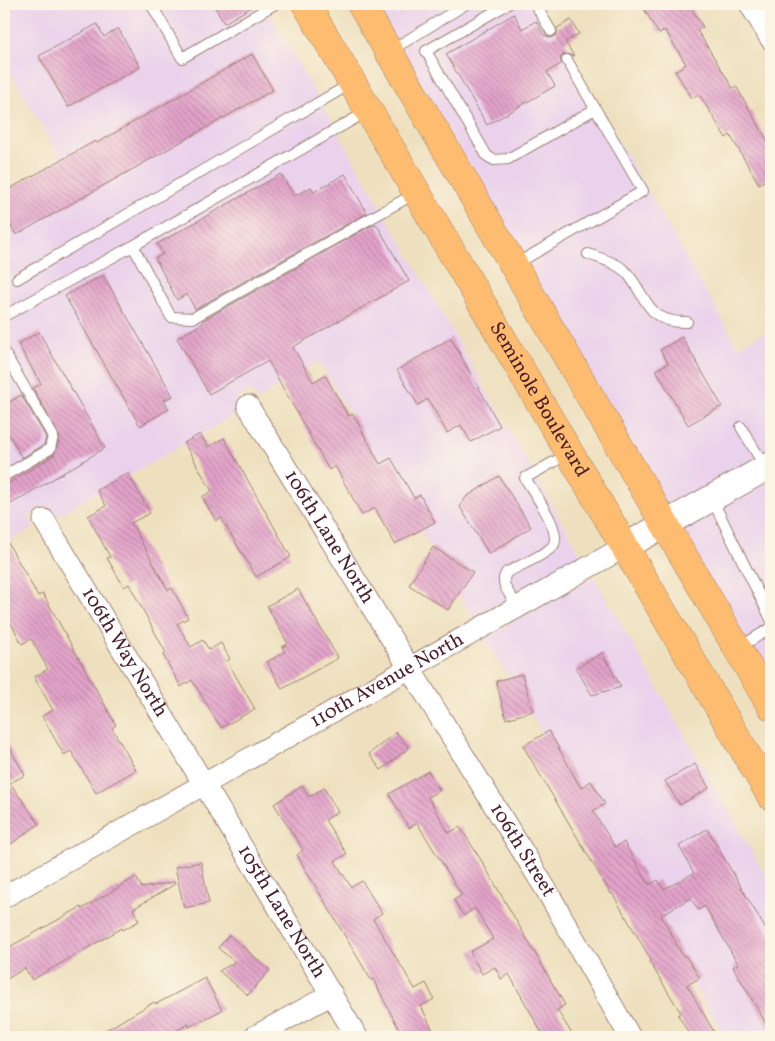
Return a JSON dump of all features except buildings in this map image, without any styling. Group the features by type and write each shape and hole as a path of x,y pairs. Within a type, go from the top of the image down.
{"main road":[{"name":"Seminole Boulevard","path":"306,4 770,793"},
{"path":"361,4 771,706"}],"street":[{"path":"750,4 771,39"},
{"name":"106th Lane North","path":"248,406 409,667"},
{"name":"110th Avenue North","path":"4,897 409,667 768,467"},
{"name":"106th Way North","path":"44,520 204,785"},
{"name":"106th Street","path":"409,667 547,891 630,1037"},
{"name":"105th Lane North","path":"204,785 357,1037"},
{"path":"254,1037 332,994"}],"lane":[{"path":"151,4 182,58 275,4"},
{"path":"389,52 466,4"},
{"path":"508,4 426,51 487,156 494,160 508,159 595,109"},
{"path":"535,4 551,32"},
{"path":"514,266 643,191 567,60"},
{"path":"17,279 352,82"},
{"path":"4,316 133,246 287,159 369,110"},
{"path":"133,246 171,317 193,318 417,192"},
{"path":"588,254 616,264 626,273 649,308 659,317 675,323 687,322"},
{"path":"4,352 53,436 50,449 4,476"},
{"path":"741,427 768,467"},
{"path":"518,606 503,582 503,577 507,572 552,547 556,538 554,527 525,478 570,452"},
{"path":"712,498 771,619"},
{"path":"737,648 771,628"}],"shaded area":[{"path":"4,4 264,4 582,557 473,618 319,361 257,400 250,390 233,401 239,411 194,439 54,517 46,505 28,516 35,527 4,544 4,196 63,162 4,62"},
{"path":"375,4 539,4 738,347 771,329 771,451 668,509"},
{"path":"771,479 771,685 680,530"},
{"path":"594,577 771,885 771,1037 725,1037 485,638"}]}
